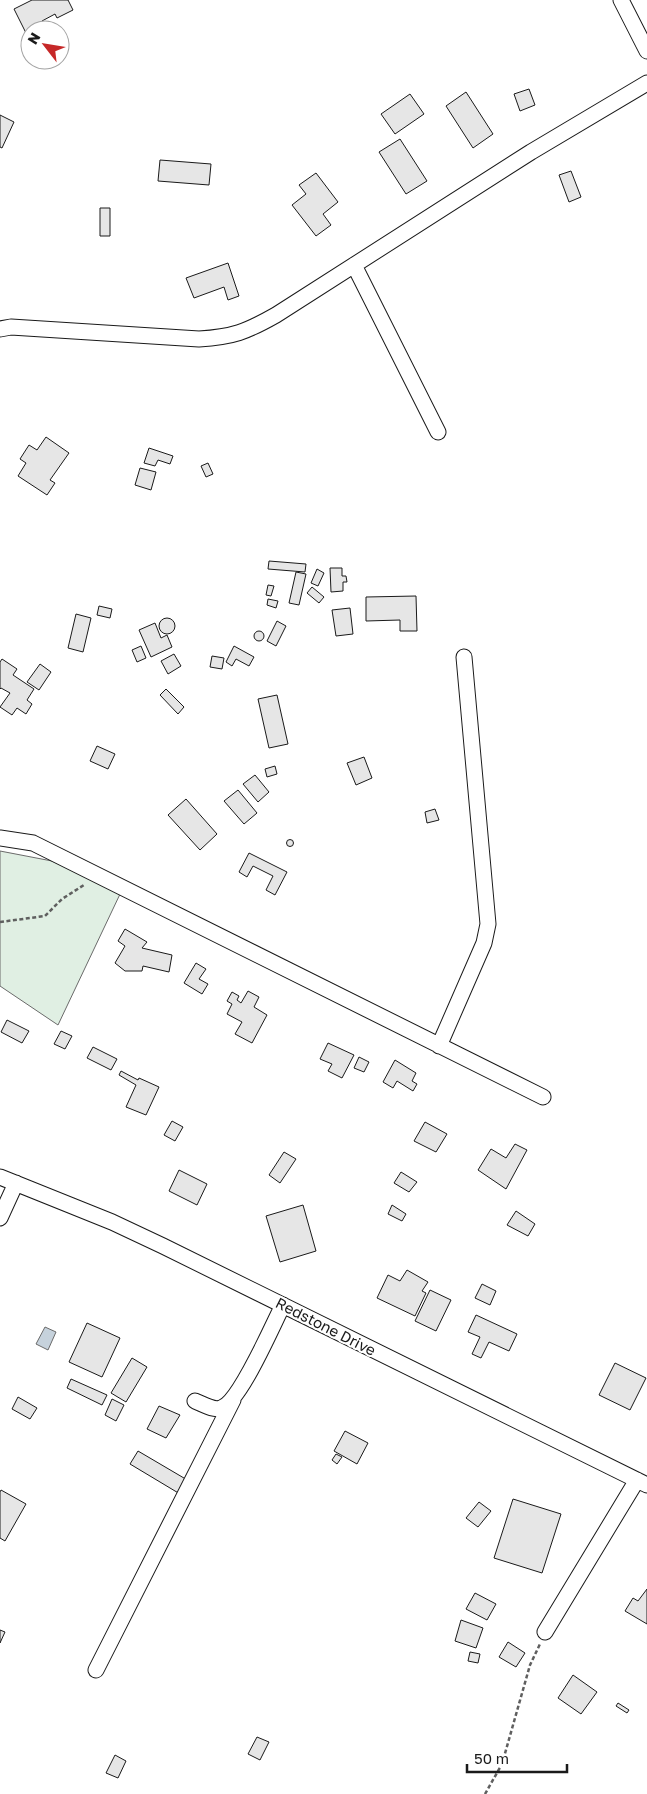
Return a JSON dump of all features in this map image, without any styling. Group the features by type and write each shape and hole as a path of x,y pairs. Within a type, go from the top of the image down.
{"street":[{"path":"621,0 647,51"},
{"path":"0,329 10,328 199,339 223,338 248,331 531,152 647,83"},
{"path":"354,265 438,432"},
{"path":"439,1046 484,943 488,924 464,657"},
{"path":"0,838 33,844 543,1097"},
{"name":"Redstone Drive","path":"0,1177 163,1246 284,1304 642,1483"},
{"path":"0,1218 16,1183"},
{"path":"96,1670 232,1400 268,1337 284,1304"},
{"path":"195,1401 214,1408 220,1408 232,1400"},
{"path":"545,1632 642,1483"}],"path":[{"path":"0,922 45,916 62,899 82,887 93,873"},
{"path":"485,1794 502,1764 530,1665 545,1632"}],"green space":[{"path":"0,851 52,861 121,892 58,1025 0,986"}],"shaded area":[{"path":"45,1327 56,1332 48,1350 36,1344"}],"building":[{"path":"32,0 68,0 73,10 57,18 55,14 44,20 20,21 14,9"},
{"path":"529,89 535,105 520,111 514,94"},
{"path":"466,92 493,134 473,148 446,106"},
{"path":"410,94 424,114 395,134 381,114"},
{"path":"0,115 14,122 2,148 0,147"},
{"path":"400,139 427,181 406,194 379,152"},
{"path":"160,160 211,164 209,185 158,181"},
{"path":"571,171 581,197 569,202 559,175"},
{"path":"316,173 338,202 323,214 331,225 316,236 292,205 306,194 299,185"},
{"path":"100,208 110,208 110,236 100,236"},
{"path":"228,263 239,296 228,300 224,287 194,298 186,278"},
{"path":"46,437 69,453 50,480 55,483 47,495 18,476 26,463 20,459 29,445 37,450"},
{"path":"149,448 173,456 170,464 158,460 155,466 144,463"},
{"path":"208,463 213,474 206,477 201,466"},
{"path":"140,468 156,472 151,490 135,485"},
{"path":"269,561 306,564 305,572 268,569"},
{"path":"330,568 342,568 342,576 346,576 347,582 343,582 343,591 331,592"},
{"path":"317,569 324,573 318,586 311,583"},
{"path":"296,572 306,574 299,605 289,603"},
{"path":"268,585 274,586 271,596 266,595"},
{"path":"312,587 324,597 319,603 307,593"},
{"path":"416,596 417,631 400,631 400,620 366,621 366,597"},
{"path":"268,599 278,601 276,608 267,605"},
{"path":"99,606 112,609 110,618 97,615"},
{"path":"350,608 353,634 336,636 332,610"},
{"path":"76,614 91,618 83,652 68,648"},
{"path":"164,618 170,618 175,623 173,632 164,634 159,629 159,623"},
{"path":"277,621 286,626 276,646 267,641"},
{"path":"155,623 161,638 167,635 172,647 151,657 139,630"},
{"path":"257,631 261,631 264,636 263,640 257,641 254,638 254,634"},
{"path":"141,646 146,658 137,662 132,650"},
{"path":"234,646 254,657 249,666 236,659 232,666 226,662"},
{"path":"174,654 181,666 168,674 161,661"},
{"path":"212,656 224,658 222,669 210,667"},
{"path":"2,659 17,669 13,675 34,689 27,700 32,704 26,714 17,708 12,715 0,707 10,693 0,689 0,662"},
{"path":"40,664 51,672 39,690 27,682"},
{"path":"166,689 184,707 178,714 160,695"},
{"path":"277,695 288,744 269,748 258,699"},
{"path":"97,746 115,754 108,769 90,761"},
{"path":"364,757 372,778 356,785 347,763"},
{"path":"275,766 277,774 267,777 265,769"},
{"path":"255,775 269,792 258,802 243,784"},
{"path":"238,790 257,813 244,824 224,801"},
{"path":"186,799 217,834 200,850 168,815"},
{"path":"435,809 439,820 427,823 425,812"},
{"path":"290,840 293,843 290,846 287,843"},
{"path":"249,853 287,872 275,895 266,890 273,876 253,866 247,877 239,872"},
{"path":"125,929 147,942 142,948 172,955 169,972 143,966 142,971 125,971 115,963 125,946 118,941"},
{"path":"196,963 206,969 199,979 208,984 202,994 184,983"},
{"path":"248,991 259,997 254,1007 267,1015 252,1043 235,1034 242,1022 227,1014 232,1004 227,1001 232,992 239,996 237,1000 241,1003"},
{"path":"7,1020 29,1031 22,1043 1,1032"},
{"path":"61,1031 72,1036 65,1049 54,1044"},
{"path":"328,1043 354,1055 342,1078 328,1071 332,1064 320,1059"},
{"path":"93,1047 117,1059 111,1070 87,1058"},
{"path":"359,1057 369,1062 364,1072 354,1068"},
{"path":"395,1060 416,1073 412,1081 417,1084 413,1091 397,1081 393,1088 383,1082"},
{"path":"121,1071 138,1080 139,1078 159,1087 146,1115 126,1107 136,1085 119,1075"},
{"path":"172,1121 183,1127 175,1141 164,1135"},
{"path":"425,1122 447,1134 436,1152 414,1141"},
{"path":"515,1144 527,1150 506,1189 478,1170 491,1149 506,1158"},
{"path":"284,1152 296,1159 280,1183 269,1175"},
{"path":"179,1170 207,1184 197,1205 169,1191"},
{"path":"401,1172 417,1182 409,1192 394,1183"},
{"path":"303,1205 316,1251 280,1262 266,1216"},
{"path":"392,1205 406,1214 402,1221 388,1214"},
{"path":"516,1211 535,1224 528,1236 507,1225"},
{"path":"407,1270 428,1282 422,1291 426,1293 415,1316 377,1298 388,1275 400,1281"},
{"path":"482,1284 496,1291 490,1305 475,1298"},
{"path":"430,1290 451,1300 436,1331 415,1321"},
{"path":"476,1315 517,1334 509,1351 489,1342 481,1358 472,1354 480,1337 468,1332"},
{"path":"87,1323 120,1338 102,1377 69,1362"},
{"path":"132,1358 147,1367 126,1402 111,1393"},
{"path":"615,1363 646,1378 630,1410 599,1395"},
{"path":"71,1379 107,1395 102,1405 67,1388"},
{"path":"18,1397 37,1408 30,1419 12,1409"},
{"path":"112,1399 124,1405 116,1421 105,1415"},
{"path":"159,1406 180,1415 166,1438 147,1429"},
{"path":"345,1431 368,1443 357,1464 334,1451"},
{"path":"138,1451 189,1481 180,1494 130,1464"},
{"path":"336,1454 342,1457 337,1464 332,1460"},
{"path":"1,1490 26,1504 5,1541 0,1538"},
{"path":"513,1499 561,1514 542,1573 494,1558"},
{"path":"479,1502 491,1511 478,1527 466,1518"},
{"path":"647,1589 647,1624 625,1611 633,1598 638,1601"},
{"path":"475,1593 496,1604 487,1620 466,1609"},
{"path":"461,1620 483,1628 476,1648 455,1641"},
{"path":"0,1630 5,1632 0,1643"},
{"path":"508,1642 525,1653 516,1667 499,1657"},
{"path":"470,1652 480,1654 478,1663 468,1661"},
{"path":"573,1675 597,1692 581,1714 558,1698"},
{"path":"618,1703 629,1710 627,1713 616,1706"},
{"path":"257,1737 269,1742 260,1760 248,1754"},
{"path":"115,1755 126,1761 118,1778 106,1773"}]}
